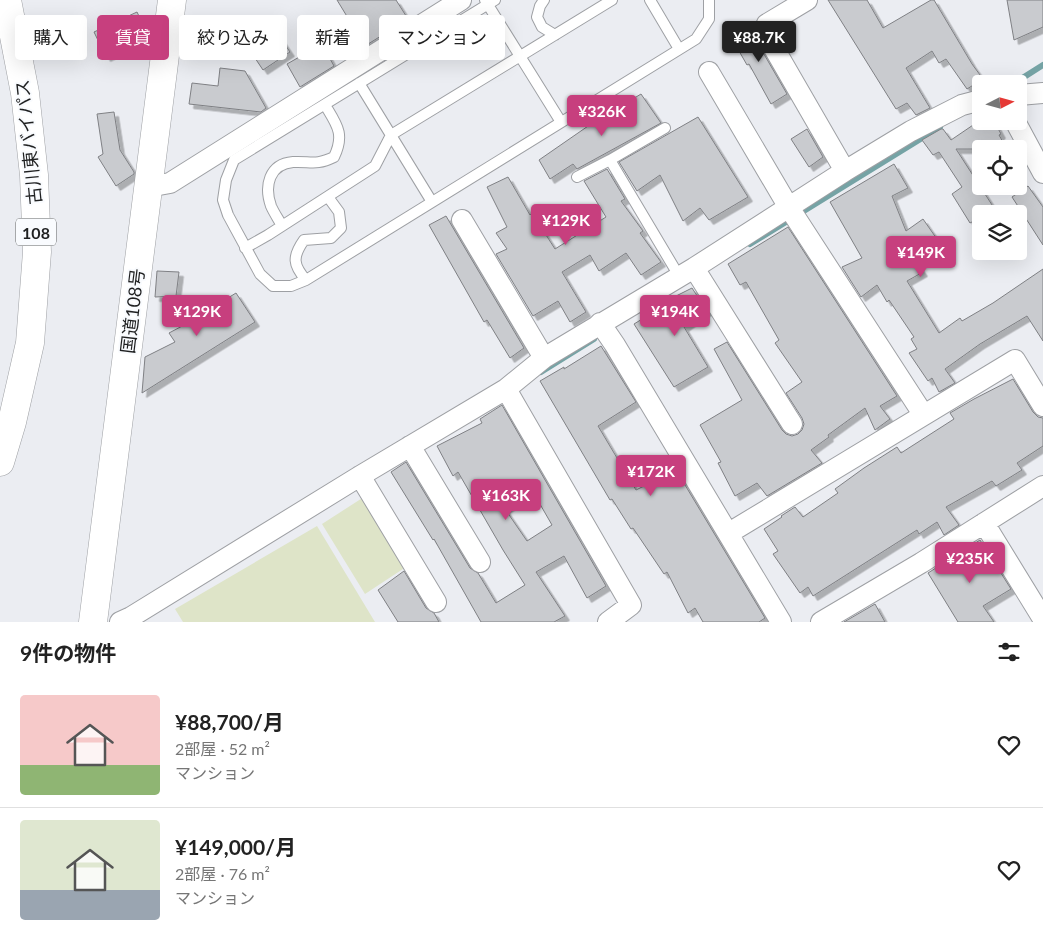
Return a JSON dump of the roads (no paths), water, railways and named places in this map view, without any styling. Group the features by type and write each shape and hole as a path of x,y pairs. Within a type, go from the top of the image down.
{"highway":[{"name":"古川東バイパス","path":"0,462 12,422 30,343 37,252 34,176 25,93 7,0"},
{"name":"国道108号","path":"93,622 172,0"}],"street":[{"path":"148,187 170,183 461,0"},
{"path":"808,0 767,24 771,43 844,171"},
{"path":"709,72 795,216 923,414"},
{"path":"1028,94 1043,93"},
{"path":"120,622 131,618 415,454 544,358 695,276 795,216 844,171 919,127 962,105 972,102"},
{"path":"1020,130 1043,173"},
{"path":"462,220 544,358"},
{"path":"695,276 792,424"},
{"path":"602,325 782,622"},
{"path":"729,533 1015,360 1043,406"},
{"path":"506,388 631,605 608,622"},
{"path":"415,454 480,562"},
{"path":"365,484 436,602"},
{"path":"821,622 921,563 1043,486"},
{"path":"984,523 1043,619"}],"lane":[{"path":"544,0 537,17 542,27 555,35"},
{"path":"246,248 375,166 391,135 612,0"},
{"path":"650,0 679,49"},
{"path":"561,122 489,1 234,160 226,180 223,200 228,215 260,274 273,286 291,286 306,280 679,49 696,38 710,19 709,0"},
{"path":"359,83 432,202"},
{"path":"282,226 271,206 268,187 271,173 280,165 294,162 307,164 322,163 334,157 340,145 339,134 334,121 324,105"},
{"path":"577,177 665,128"},
{"path":"610,160 695,276"},
{"path":"306,280 298,270 295,260 299,247 304,240 331,238 341,228 338,212 328,197"}],"waterway":[{"path":"1027,75 1043,65"},
{"path":"750,244 940,127"},
{"path":"541,372 594,339"}]}
